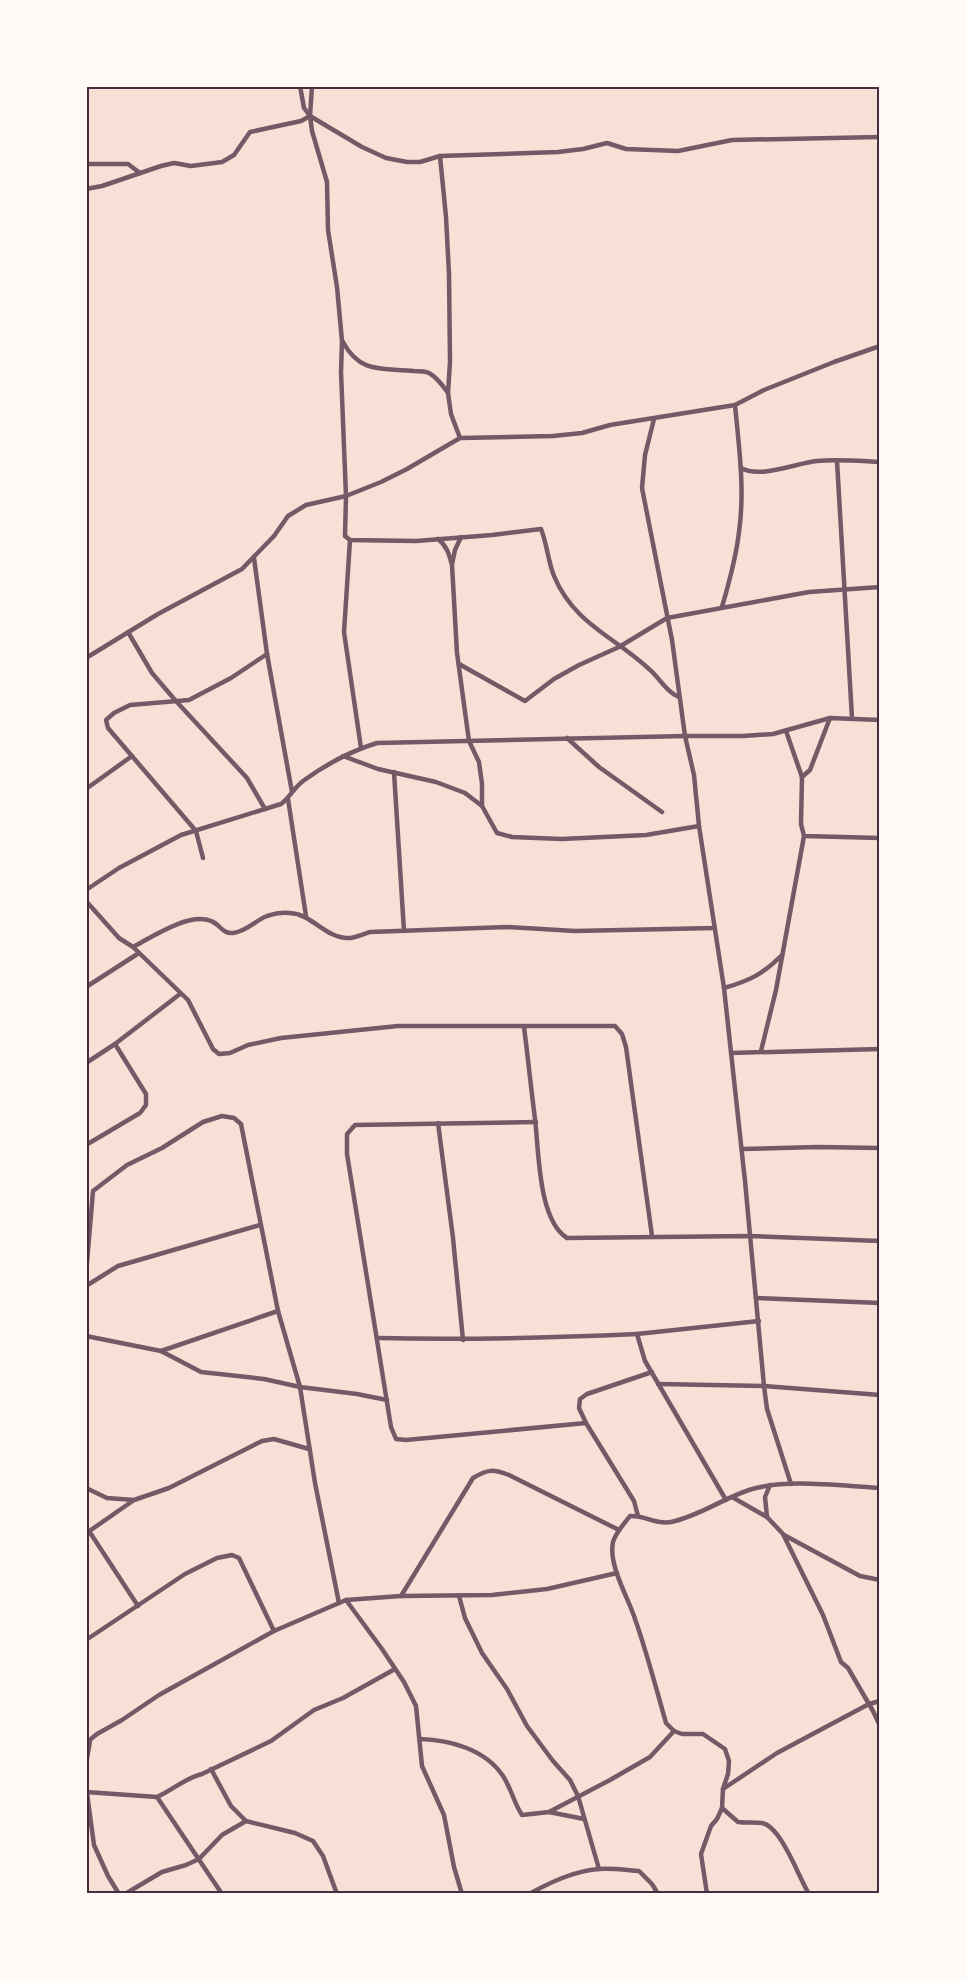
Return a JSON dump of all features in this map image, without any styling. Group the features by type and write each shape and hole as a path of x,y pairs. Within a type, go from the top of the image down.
{"street":[{"path":"300,86 304,108 310,116 362,147 386,158 420,162 440,156 558,152 583,149 607,143 626,149 678,151 732,140 880,137"},
{"path":"312,86 310,116 317,153 324,169 326,182 328,230 337,287 342,341 341,372 346,496 345,536 350,540 438,539 541,528 555,577 577,613 648,668 675,696 680,697"},
{"path":"86,188 102,186 174,164 192,166 222,162 234,155 250,132 301,121 310,116"},
{"path":"440,156 449,274 450,362 448,393 452,414 460,438"},
{"path":"86,164 128,164 140,173"},
{"path":"342,341 350,355 366,366 381,370 428,372 439,380 448,393"},
{"path":"86,658 101,647 158,614 242,569 274,536 288,516 306,505 346,496 407,469 460,438 483,436 553,436 582,433 610,425 736,405 764,390 880,346"},
{"path":"722,608 740,530 741,468 736,405"},
{"path":"654,419 645,455 642,488 672,640 685,736 694,775 699,826 724,988 742,1148 767,1409 791,1484"},
{"path":"741,468 748,472 788,468 815,461 880,462"},
{"path":"837,461 852,718"},
{"path":"452,565 455,550 461,537"},
{"path":"438,539 447,549 452,565 458,664 469,740 479,762 482,806"},
{"path":"350,540 344,632 361,748"},
{"path":"254,558 267,654 292,792"},
{"path":"458,664 525,701 554,679 579,664 619,647 667,618 809,592 880,587"},
{"path":"128,632 152,673 247,778 265,809"},
{"path":"203,858 196,831 108,728 106,720 130,704 189,700 267,654"},
{"path":"802,777 810,770 830,718"},
{"path":"86,890 118,868 181,835 281,804 288,799 302,782 344,756 377,743 743,736 786,731 806,723 830,718 880,720"},
{"path":"762,1051 776,990 804,836 801,824 802,777 786,731"},
{"path":"566,738 599,767 662,812"},
{"path":"86,789 132,756"},
{"path":"344,756 378,769 436,782 464,793 482,806 497,833 512,837 562,839 646,835 699,826"},
{"path":"394,772 404,931"},
{"path":"288,799 306,916"},
{"path":"804,836 880,838"},
{"path":"86,901 119,938 134,947 188,1000 213,1050 219,1054 281,1038 398,1026 615,1026 622,1034 626,1047 652,1236"},
{"path":"134,947 166,928 199,919 212,921 223,931 234,933 267,916 289,913 306,916 320,928 335,935 348,938 370,932 507,927 575,931 715,928"},
{"path":"86,987 139,953"},
{"path":"724,988 750,981 770,967 782,955"},
{"path":"86,1063 115,1044 180,994"},
{"path":"524,1027 542,1189 552,1220 559,1233 567,1238 750,1236 880,1242"},
{"path":"86,1145 140,1113 146,1105 146,1094 115,1044"},
{"path":"731,1053 880,1049"},
{"path":"86,1274 93,1191 127,1164 162,1148 203,1122 222,1116 234,1118 242,1124 278,1311 300,1387 309,1449 338,1603"},
{"path":"536,1122 355,1125 347,1134 347,1154 391,1427 396,1439 452,1436 586,1423"},
{"path":"438,1123 454,1246 463,1340"},
{"path":"742,1148 880,1148"},
{"path":"86,1286 118,1266 260,1225"},
{"path":"756,1298 880,1303"},
{"path":"161,1351 278,1311"},
{"path":"377,1338 463,1340 637,1334 759,1321"},
{"path":"637,1334 645,1360 726,1500"},
{"path":"86,1336 161,1351 201,1372 264,1379 300,1387 358,1394 387,1400"},
{"path":"638,1516 634,1501 586,1423 579,1408 580,1399 587,1394 652,1372"},
{"path":"658,1384 764,1386 880,1395"},
{"path":"138,1606 88,1532 134,1500 169,1488 262,1441 274,1439 309,1449"},
{"path":"401,1596 473,1478 485,1471 496,1470 509,1475 619,1530"},
{"path":"707,1894 701,1854 711,1826 722,1808 723,1789 728,1774 729,1762 725,1750 702,1734 682,1734 674,1731 666,1723 635,1619 617,1573 613,1554 613,1542 619,1530 630,1516 638,1516 658,1523 672,1522 696,1514 750,1489 770,1485 791,1484 880,1488"},
{"path":"767,1517 765,1497 770,1485"},
{"path":"86,1488 107,1498 134,1500"},
{"path":"732,1497 767,1517 783,1534 823,1615 841,1662 848,1668 880,1726"},
{"path":"783,1534 860,1576 880,1580"},
{"path":"86,1640 185,1574 217,1558 232,1554 239,1558 274,1631"},
{"path":"86,1764 88,1742 97,1734 159,1695 274,1631 346,1600 401,1596 492,1595 547,1590 617,1573"},
{"path":"459,1596 465,1618 482,1654 507,1689 527,1726 570,1780 578,1796 600,1869"},
{"path":"346,1600 404,1682 416,1706 422,1766 444,1816 454,1868 462,1894"},
{"path":"86,1792 157,1797 189,1777 202,1774 271,1741 314,1710 365,1688 395,1669"},
{"path":"723,1789 777,1753 869,1704 880,1701"},
{"path":"420,1740 461,1745 481,1756 503,1776 522,1815 534,1815 550,1812 650,1757 674,1731"},
{"path":"211,1769 231,1806 246,1821 295,1833 312,1841 323,1856 337,1894"},
{"path":"86,1786 94,1845 108,1876 119,1894"},
{"path":"157,1797 200,1858 222,1894"},
{"path":"722,1808 738,1822 763,1823 773,1829 809,1894"},
{"path":"550,1812 584,1819"},
{"path":"125,1894 162,1872 186,1865 200,1858 222,1835 246,1821"},
{"path":"529,1894 551,1882 577,1873 600,1869 639,1871 652,1884 658,1894"}]}
